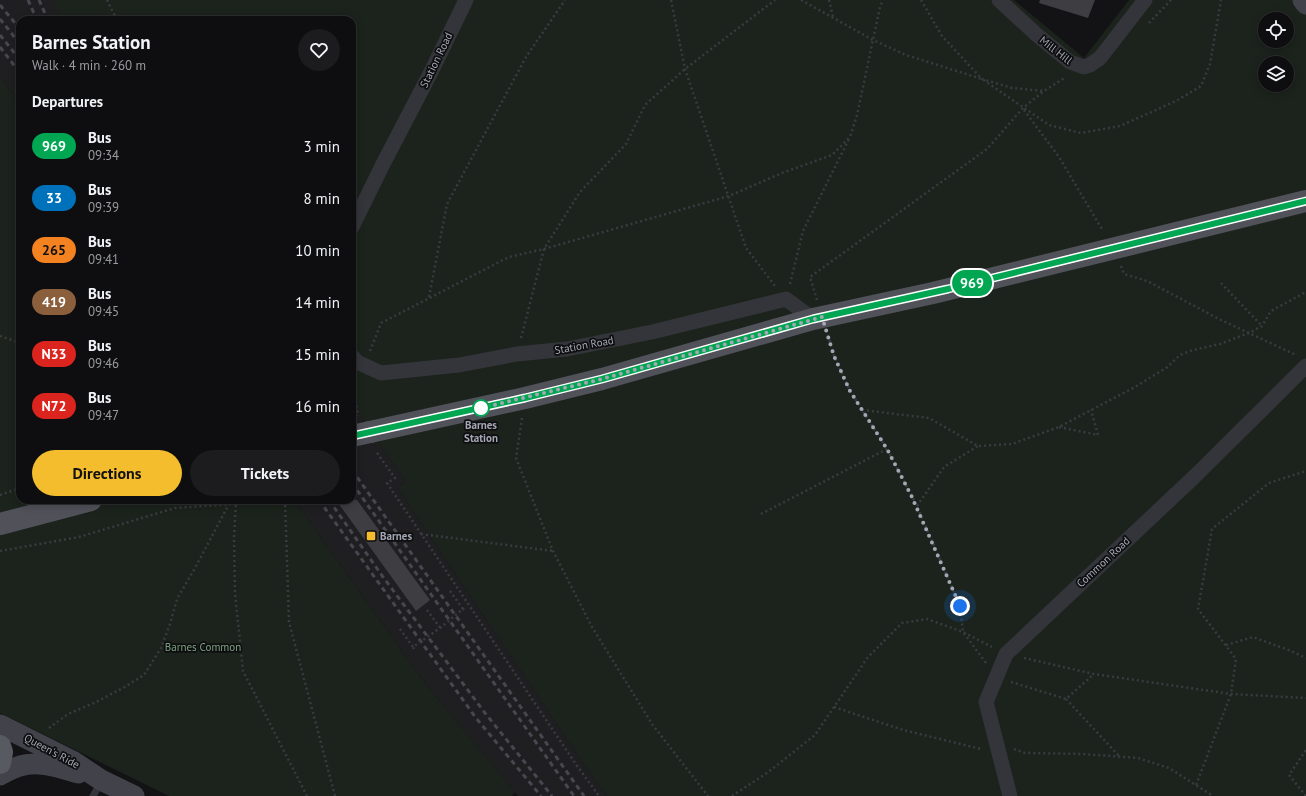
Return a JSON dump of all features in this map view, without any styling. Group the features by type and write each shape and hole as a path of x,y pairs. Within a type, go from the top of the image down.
{"highway":[{"path":"0,746 2,752 0,763"}],"main road":[{"path":"1303,0 1306,4"},
{"path":"360,429 525,398 594,381 818,318 948,289 1306,201"},
{"path":"0,524 77,504"},
{"name":"Queen's Ride","path":"0,725 74,762 97,788"},
{"name":"Queen's Ride","path":"0,775 21,765 41,764 97,788 134,796"}],"street":[{"name":"Station Road","path":"356,219 466,0"},
{"name":"Mill Hill","path":"999,0 1037,35 1070,62 1084,67 1100,58 1145,0"},
{"name":"Station Road","path":"356,361 381,373 459,365 517,354 567,349 652,332 786,299"},
{"path":"786,299 818,318"},
{"name":"Common Road","path":"1010,796 986,702 1006,654 1194,477 1306,366"}],"path":[{"path":"107,0 115,16"},
{"path":"429,298 447,204 526,57 565,0"},
{"path":"671,0 685,69 746,248 786,299"},
{"path":"517,354 544,249 580,192 626,144 646,105 685,69 775,0"},
{"path":"801,0 873,40 906,55 982,79 1049,125 1081,133 1120,126 1176,100 1201,86 1210,64 1222,0"},
{"path":"829,0 833,18"},
{"path":"786,299 803,230 850,137 857,115 880,7 883,0"},
{"path":"1044,91 1023,108 987,149 810,277 818,318 834,356 850,391 887,449 917,506 960,606 964,632 996,677 1066,700 1120,756"},
{"path":"366,367 368,355 381,323 509,257 544,249 729,196 782,173 832,155 850,137"},
{"path":"1221,283 1262,326"},
{"path":"917,506 944,466 978,446 1012,444 1059,427 1135,387 1166,368 1180,355 1193,350 1220,344 1249,333 1262,326 1271,311 1306,292"},
{"path":"0,336 16,342"},
{"path":"356,402 360,429"},
{"path":"862,410 929,418 978,446"},
{"path":"1059,427 1098,435 1091,410"},
{"path":"523,414 516,458 553,551 592,627 652,724 708,796"},
{"path":"761,514 887,449"},
{"path":"377,452 395,478 386,483 575,763 599,796"},
{"path":"1196,784 1231,694 1236,659 1198,609 1212,529 1269,484 1306,471"},
{"path":"0,495 16,489"},
{"path":"0,551 79,537 175,508 229,504"},
{"path":"48,730 68,714 117,691 144,674 161,648 177,599 229,504"},
{"path":"236,504 234,538 235,593 243,671 307,796"},
{"path":"285,504 289,622 335,796"},
{"path":"421,534 553,551"},
{"path":"400,629 414,648 440,629 463,609 450,591"},
{"path":"427,610 440,629"},
{"path":"1226,645 1252,637 1292,651 1306,658"},
{"path":"1066,700 1094,674"},
{"path":"834,707 903,730 1025,753 1083,754 1138,758 1170,768 1213,796"},
{"path":"1306,750 1289,775 1306,796"}],"shaded area":[{"path":"0,0 53,0 61,16 16,16 16,98 0,77"},
{"path":"356,410 406,482 397,487 582,762 607,796 518,796 425,683 297,504 356,504"}],"green space":[{"path":"53,0 1014,0 1084,58 1129,0 1306,0 1306,796 607,796 582,762 397,487 406,482 356,410 356,16 61,16"},
{"name":"Barnes Common","path":"0,77 16,98 16,504 297,504 425,683 515,792 512,796 169,796 0,713"}],"building":[{"path":"1040,0 1095,0 1088,18 1039,3"},
{"path":"357,500 430,600 416,611 339,504 356,504"}],"railway":[{"path":"28,0 35,16"},
{"path":"39,0 46,16"},
{"path":"0,5 16,24"},
{"path":"0,19 16,39"},
{"path":"0,35 16,55"},
{"path":"0,47 16,68"},
{"path":"356,476 584,796"},
{"path":"356,489 574,796"},
{"path":"322,504 476,718 541,796"},
{"path":"332,504 383,577 485,713 552,796"}],"bus line":[{"name":"969","path":"356,435 525,398 602,379 813,319 948,289 1306,201"}],"place":[{"name":"Barnes Station","path":"481,408"},
{"name":"Barnes","path":"371,536"}],"route":[{"path":"481,408 602,379 822,317 834,356 850,391 887,449 917,506 960,606"}]}
